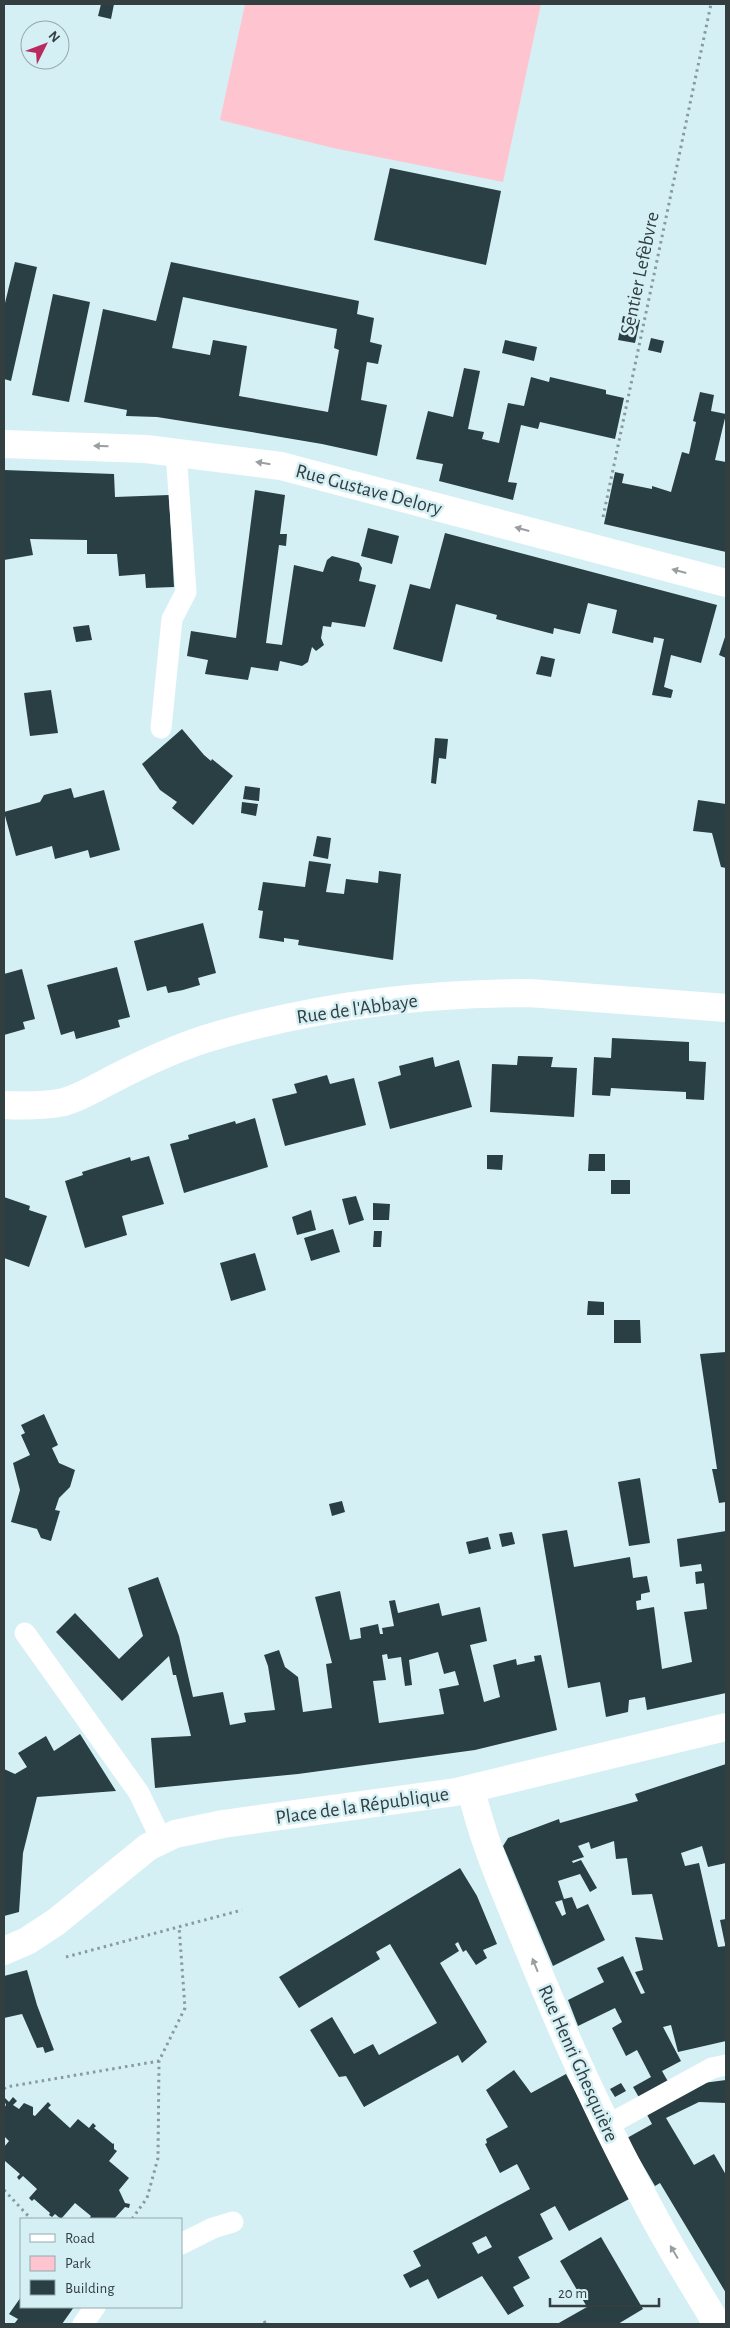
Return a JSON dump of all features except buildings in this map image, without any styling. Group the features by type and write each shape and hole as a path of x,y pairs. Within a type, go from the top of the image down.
{"street":[{"name":"Rue Gustave Delory","path":"4,444 119,447 257,462 310,473 726,583"},
{"name":"Rue de l'Abbaye","path":"4,1105 32,1106 66,1101 154,1059 203,1040 298,1015 393,1000 529,993 726,1008"},
{"name":"Place de la République","path":"16,1946 56,1922 132,1859 161,1839 176,1834 223,1824 471,1789 726,1727"},
{"name":"Rue Henri Ghesquière","path":"471,1789 479,1822 497,1872 562,2030 606,2126 652,2215 717,2324"}],"lane":[{"path":"161,728 172,619 186,592 176,452"},
{"path":"24,1632 139,1793 161,1839"},
{"path":"606,2126 712,2068 726,2065"},
{"path":"182,2244 213,2228 233,2222"},
{"path":"83,2324 94,2308"}],"path":[{"name":"Sentier Lefèbvre","path":"596,549 711,4"},
{"path":"57,1960 242,1910"},
{"path":"133,2218 147,2198 158,2158 159,2061 185,2008 179,1926"},
{"path":"4,2089 6,2086 159,2061"},
{"path":"4,2192 30,2218"}],"green space":[{"path":"245,4 541,4 503,182 333,148 220,120"}]}
